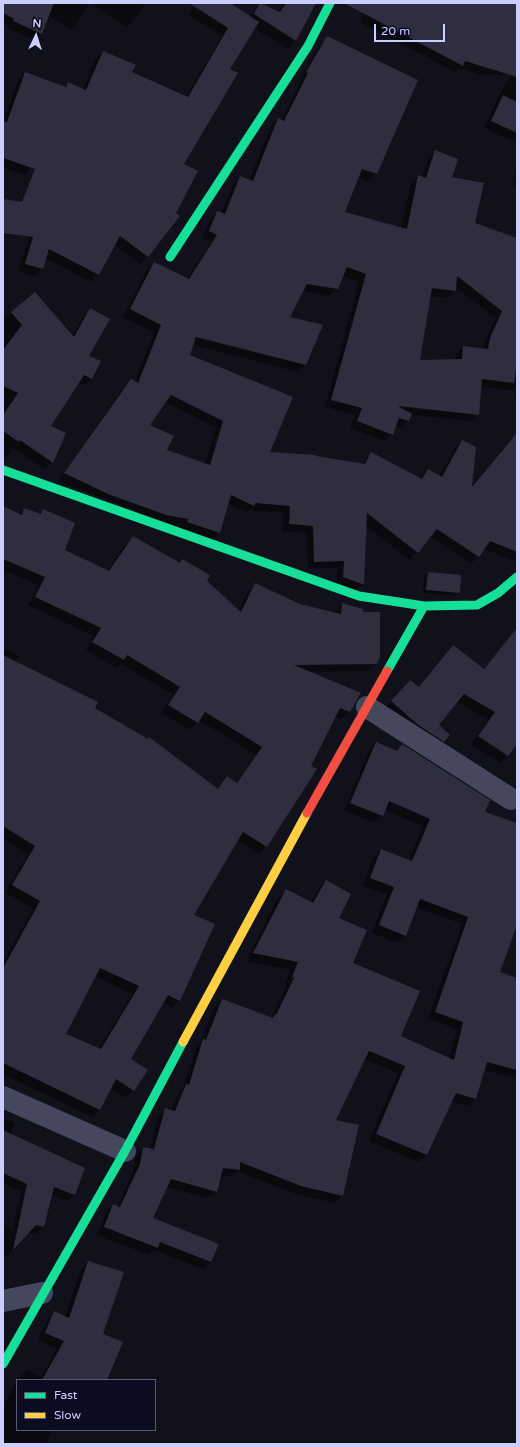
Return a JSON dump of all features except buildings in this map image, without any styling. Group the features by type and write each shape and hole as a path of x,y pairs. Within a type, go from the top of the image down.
{"street":[{"path":"170,257 308,46 330,3"},
{"path":"3,470 359,596 424,606 477,605 498,593 517,577"},
{"path":"3,1364 42,1293 125,1151 288,846 424,606"},
{"path":"366,707 511,799"},
{"path":"3,1097 125,1151"},
{"path":"3,1300 42,1293"}],"traffic: fast":[{"path":"170,257 308,46 330,3"},
{"path":"3,470 359,596 424,606 477,605 498,593 517,577"},
{"path":"387,671 424,606"},
{"path":"3,1364 125,1151 183,1042"}],"traffic: slow":[{"path":"183,1042 307,813"}],"traffic: jam":[{"path":"307,813 387,671"}]}
